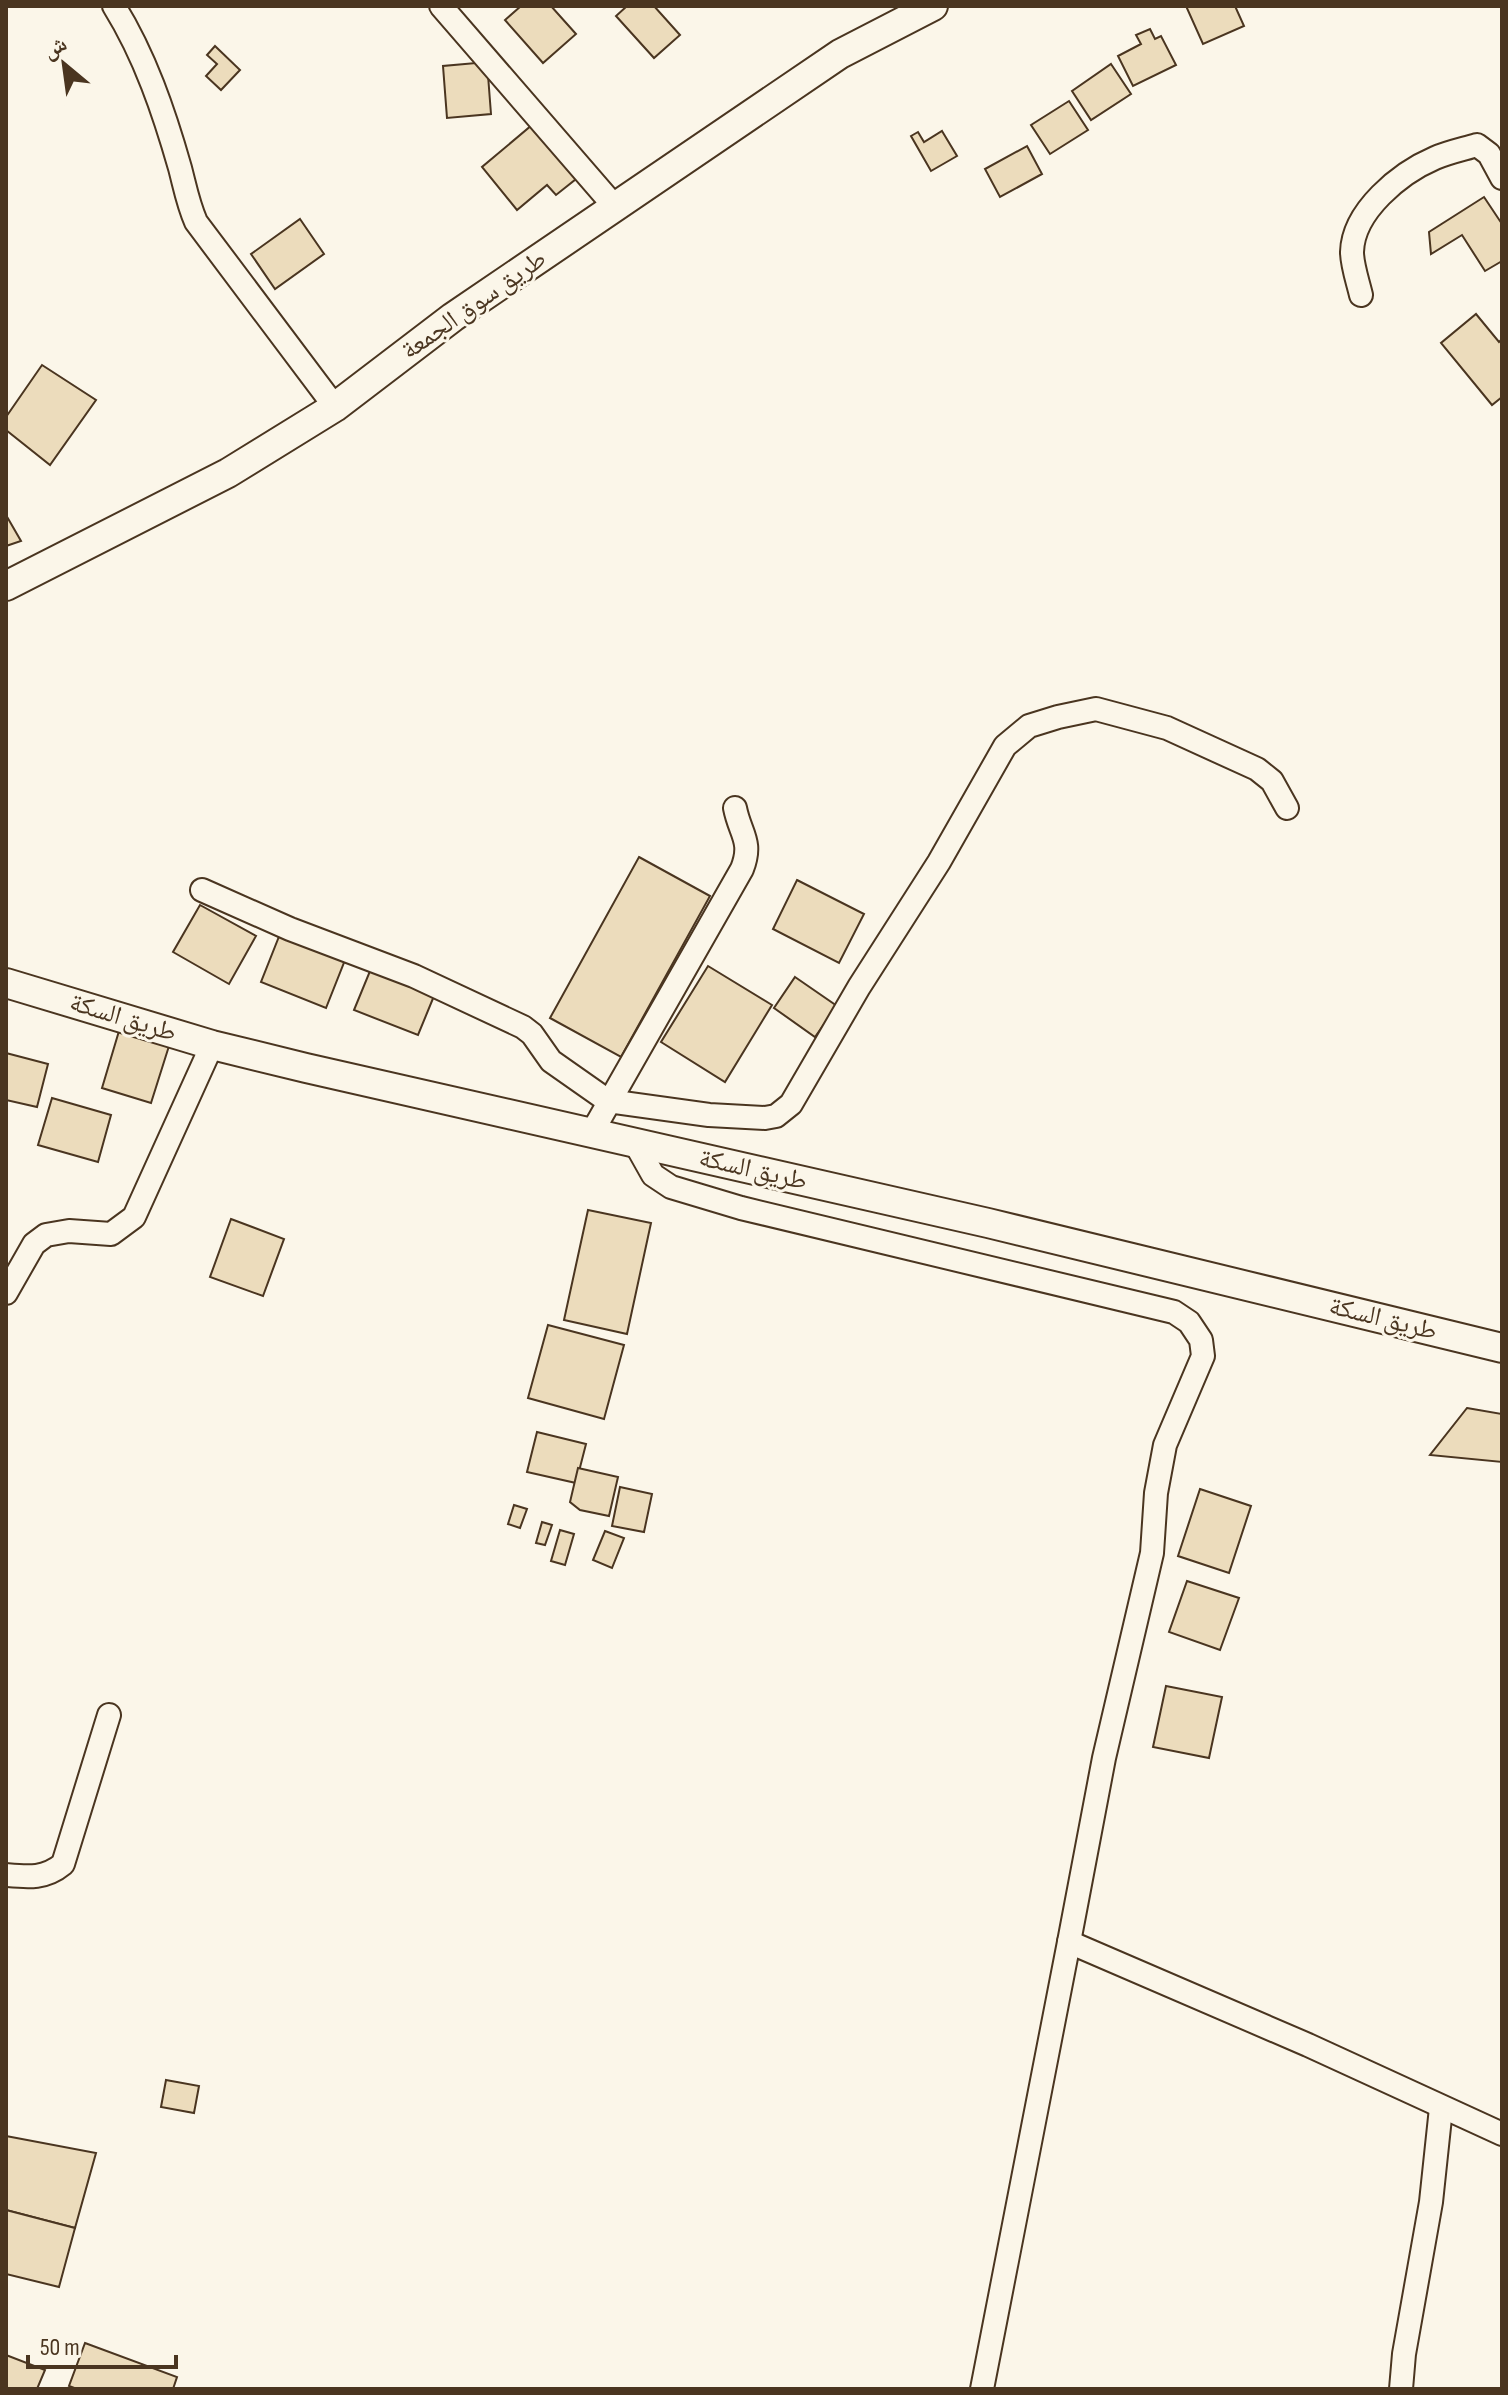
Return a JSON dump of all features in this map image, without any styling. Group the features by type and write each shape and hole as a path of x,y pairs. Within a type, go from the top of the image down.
{"main road":[{"name":"طريق سوق الجمعة","path":"6,586 228,473 335,407 453,317 840,54 933,6"},
{"name":"طريق السكة","path":"6,983 212,1045 988,1223 1502,1348"}],"street":[{"path":"114,6 135,39 196,222 335,407"},
{"path":"441,6 615,207"},
{"path":"1361,295 1352,253 1357,230 1363,214 1388,190 1413,170 1436,158 1477,145 1489,154 1502,178"},
{"path":"202,890 290,929 414,976 523,1027 532,1034 551,1061 608,1101 709,1115 765,1118 776,1116 791,1104 859,987 939,862 1005,746 1029,726 1096,709 1167,728 1257,769 1272,781 1287,808"},
{"path":"591,1134 742,869 748,854 735,808"},
{"path":"6,1293 34,1244 46,1235 69,1231 111,1234 134,1217 212,1045"},
{"path":"635,1143 653,1175 671,1187 741,1208 1174,1312 1189,1322 1201,1340 1203,1356 1165,1445 1156,1493 1152,1553 1101,1772 982,2389"},
{"path":"6,1875 34,1878 53,1873 63,1864 109,1715"},
{"path":"1069,1942 1308,2045 1502,2134"},
{"path":"1401,2389 1404,2354 1431,2202 1441,2108"}],"building":[{"path":"521,6 551,6 576,34 543,63 505,20"},
{"path":"627,6 654,6 680,35 654,58 616,16"},
{"path":"1186,6 1235,6 1244,26 1203,44"},
{"path":"1150,29 1155,39 1161,36 1176,65 1133,86 1118,56 1141,44 1136,35"},
{"path":"215,46 240,70 221,90 206,76 217,64 207,55"},
{"path":"487,62 491,114 447,118 443,66"},
{"path":"1111,64 1131,94 1091,120 1072,91"},
{"path":"1069,101 1088,130 1050,154 1031,125"},
{"path":"532,125 576,179 556,195 547,185 517,210 482,167"},
{"path":"942,131 957,156 931,171 911,136 918,132 924,142"},
{"path":"1027,146 1042,174 1000,197 985,169"},
{"path":"1484,197 1502,224 1502,261 1485,271 1462,235 1431,254 1429,232"},
{"path":"300,219 324,254 275,289 251,254"},
{"path":"1476,314 1499,342 1502,339 1502,397 1492,405 1441,343"},
{"path":"42,365 96,400 50,465 6,430 6,417"},
{"path":"6,515 21,541 6,546"},
{"path":"639,857 710,896 621,1057 550,1018"},
{"path":"797,880 864,914 839,963 773,929"},
{"path":"200,905 256,936 229,984 173,952"},
{"path":"280,934 345,960 326,1008 261,982"},
{"path":"708,966 772,1005 725,1082 661,1042"},
{"path":"370,971 434,996 418,1035 354,1010"},
{"path":"795,977 837,1006 815,1037 774,1008"},
{"path":"119,1031 169,1046 151,1103 102,1088"},
{"path":"6,1053 48,1064 37,1107 6,1100"},
{"path":"52,1098 111,1115 98,1162 38,1145"},
{"path":"588,1210 651,1223 627,1334 564,1320"},
{"path":"231,1219 284,1239 263,1296 210,1277"},
{"path":"548,1325 624,1345 604,1419 528,1398"},
{"path":"1467,1408 1502,1414 1502,1462 1430,1455"},
{"path":"537,1432 586,1444 576,1483 527,1472"},
{"path":"578,1468 618,1477 609,1516 580,1510 570,1502"},
{"path":"620,1487 652,1494 644,1532 612,1526"},
{"path":"1200,1489 1251,1506 1229,1573 1178,1556"},
{"path":"514,1505 527,1509 520,1528 508,1524"},
{"path":"542,1522 552,1525 545,1545 536,1543"},
{"path":"560,1530 574,1534 565,1565 551,1561"},
{"path":"605,1531 624,1538 612,1568 593,1560"},
{"path":"1187,1581 1239,1598 1220,1650 1169,1632"},
{"path":"1166,1686 1222,1697 1209,1758 1153,1747"},
{"path":"166,2080 199,2086 194,2113 161,2107"},
{"path":"6,2136 96,2153 75,2228 6,2210"},
{"path":"6,2210 75,2228 59,2287 6,2274"},
{"path":"85,2343 177,2377 173,2389 77,2389 69,2386"},
{"path":"6,2355 45,2370 37,2389 6,2389"}]}
